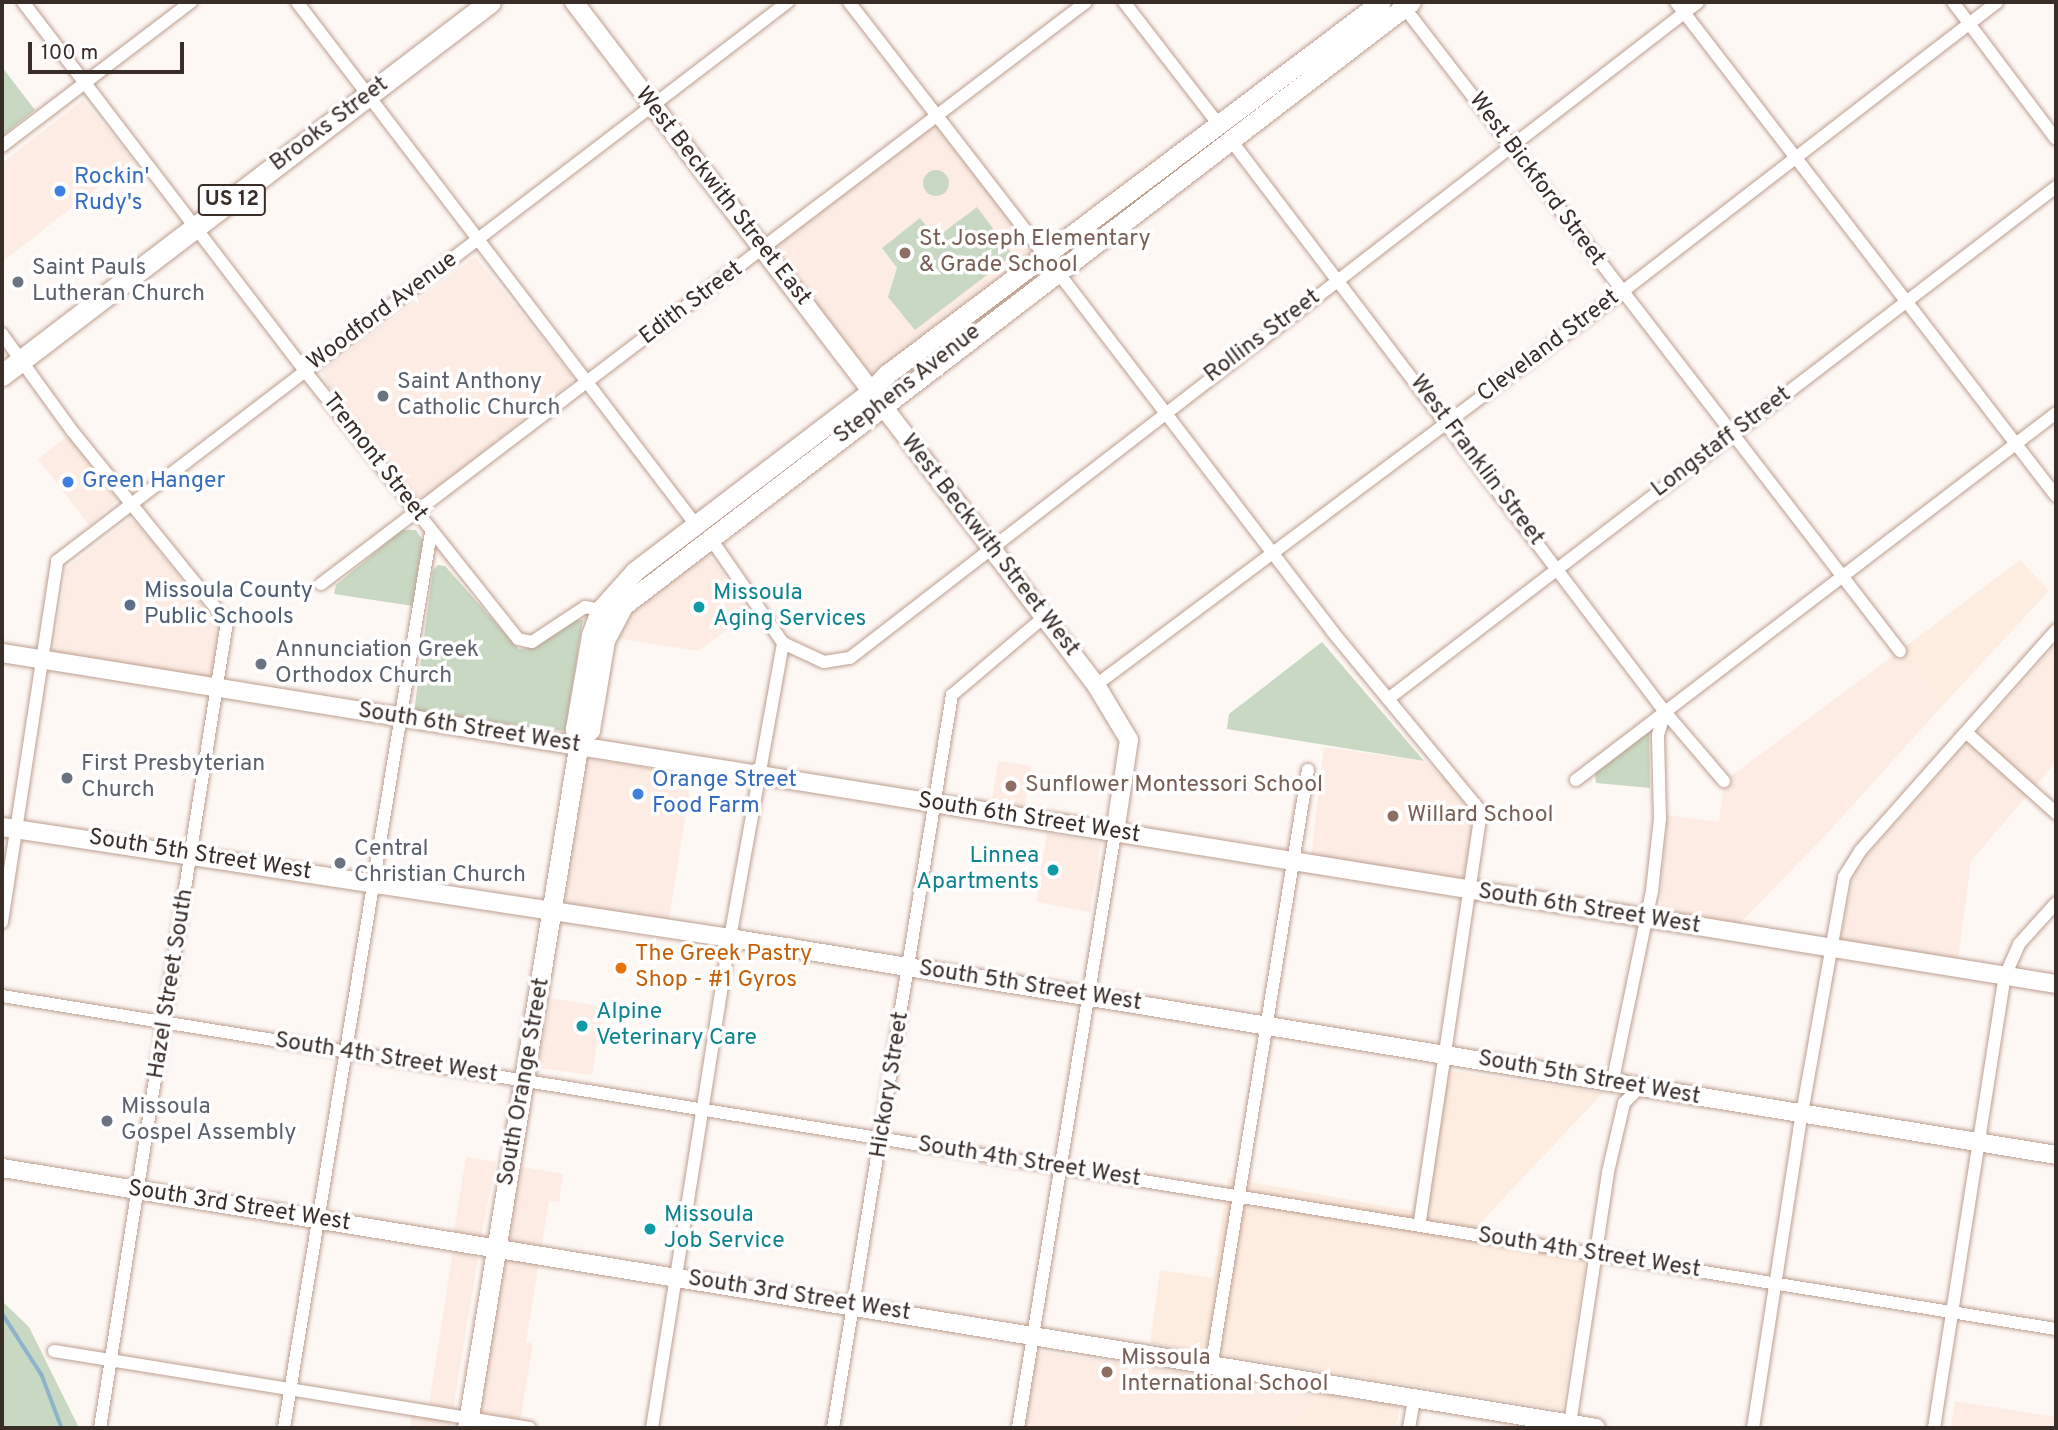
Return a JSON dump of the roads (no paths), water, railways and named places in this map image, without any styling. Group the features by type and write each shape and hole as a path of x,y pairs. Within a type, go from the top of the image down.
{"highway":[{"name":"Brooks Street","path":"2,375 490,2"}],"main road":[{"name":"Stephens Avenue","path":"1225,132 1381,2"},
{"name":"Stephens Avenue","path":"876,399 696,525 635,572 600,610 591,635 575,729 580,741 590,730 612,623 624,605 711,539 876,399 887,374 1051,264 1225,132 1407,4"},
{"name":"South Orange Street","path":"468,1423 580,741"}],"street":[{"name":"Tremont Street","path":"23,2 195,229 416,509 431,532 526,643 585,607 600,610"},
{"path":"2,146 191,2"},
{"path":"297,2 696,525"},
{"name":"West Beckwith Street East","path":"574,2 876,399"},
{"name":"Woodford Avenue","path":"2,922 9,828 42,659 57,561 788,2"},
{"path":"849,2 1163,412 1481,813 1419,1225"},
{"name":"Edith Street","path":"325,581 416,509 936,119 1086,2"},
{"name":"West Franklin Street","path":"1124,2 1340,280 1665,712 1724,780"},
{"name":"Rollins Street","path":"783,643 824,663 850,658 1163,412 1512,147 1680,7 1698,2"},
{"path":"1953,2 2056,139"},
{"name":"Cleveland Street","path":"1096,685 1622,292 1997,2"},
{"name":"West Bickford Street","path":"1407,4 1622,292 1734,433 1840,579 1900,651"},
{"path":"1680,7 2056,496"},
{"name":"Longstaff Street","path":"1388,699 2056,187"},
{"path":"2,334 132,506"},
{"name":"West Beckwith Street West","path":"876,399 1096,685 1129,740 1115,833"},
{"path":"1576,780 2056,413"},
{"name":"Hazel Street South","path":"100,1428 219,689 227,622 132,506"},
{"path":"284,1428 431,532"},
{"path":"652,1428 757,776 783,643 711,539"},
{"name":"Hickory Street","path":"834,1428 952,695 1044,617"},
{"path":"1752,1428 1839,894 1850,865 2056,630"},
{"name":"South 6th Street West","path":"2,653 399,717 580,741 757,776 2056,984"},
{"path":"1612,1084 1648,919 1659,839 1658,735 1665,712"},
{"path":"1968,733 2056,813"},
{"path":"1211,1368 1308,769"},
{"name":"South 5th Street West","path":"9,828 730,938 1445,1054 1637,1090 2056,1155"},
{"path":"1018,1428 1115,833"},
{"path":"1934,1428 2005,976 2019,944 2056,903"},
{"name":"South 4th Street West","path":"2,996 2056,1329"},
{"path":"1570,1424 1596,1254 1624,1103 1637,1090"},
{"name":"South 3rd Street West","path":"2,1168 1034,1335 1211,1368 1596,1428"},
{"path":"54,1351 291,1389 468,1423 530,1428"},
{"path":"1409,1428 1414,1401"}],"waterway":[{"path":"2,1313 42,1375 62,1428"}],"place":[{"name":"Rockin' Rudy's","path":"60,191"},
{"name":"St. Joseph Elementary & Grade School","path":"905,253"},
{"name":"Saint Pauls Lutheran Church","path":"18,282"},
{"name":"Saint Anthony Catholic Church","path":"383,396"},
{"name":"Green Hanger","path":"68,482"},
{"name":"Missoula County Public Schools","path":"130,605"},
{"name":"Missoula Aging Services","path":"699,607"},
{"name":"Annunciation Greek Orthodox Church","path":"261,664"},
{"name":"First Presbyterian Church","path":"67,778"},
{"name":"Sunflower Montessori School","path":"1011,786"},
{"name":"Orange Street Food Farm","path":"638,794"},
{"name":"Willard School","path":"1393,816"},
{"name":"Central Christian Church","path":"340,863"},
{"name":"Linnea Apartments","path":"1053,870"},
{"name":"The Greek Pastry Shop - #1 Gyros","path":"621,968"},
{"name":"Alpine Veterinary Care","path":"582,1026"},
{"name":"Missoula Gospel Assembly","path":"107,1121"},
{"name":"Missoula Job Service","path":"650,1229"},
{"name":"Missoula International School","path":"1107,1372"}]}
